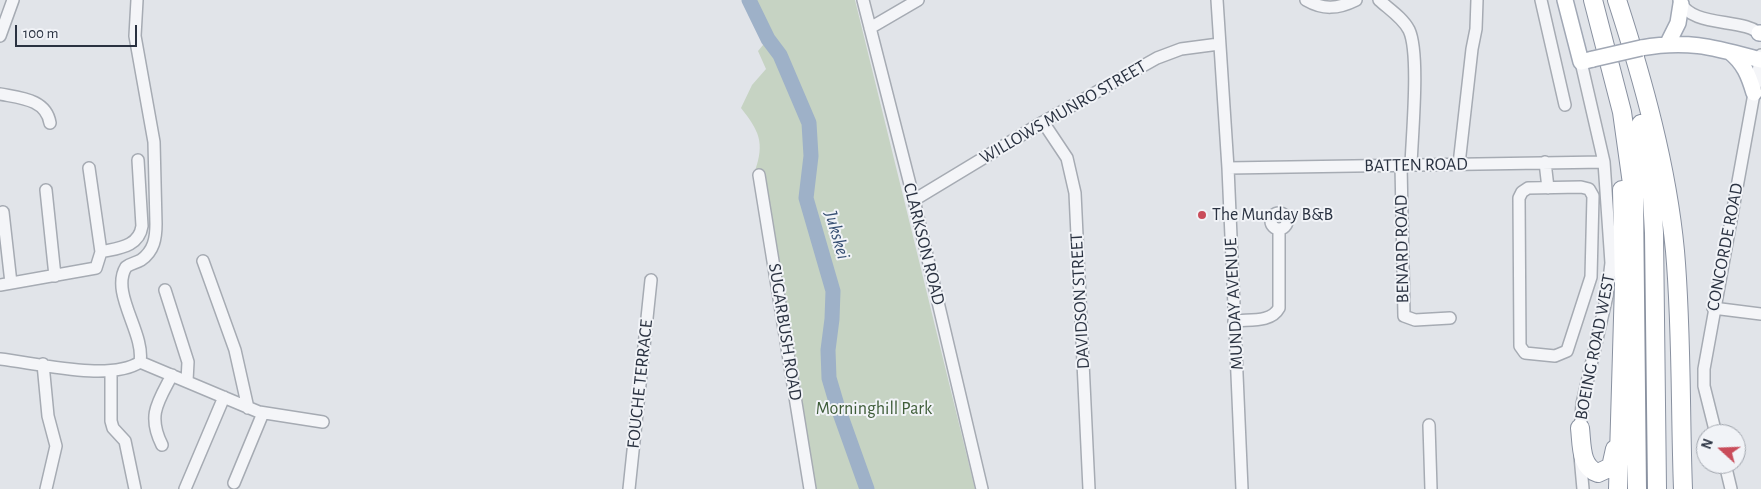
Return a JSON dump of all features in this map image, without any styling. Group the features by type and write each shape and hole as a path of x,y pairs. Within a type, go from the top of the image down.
{"highway":[{"path":"1593,0 1622,112 1634,198 1637,489"},
{"path":"1611,0 1637,105 1652,197 1657,489"},
{"path":"1617,0 1659,151 1675,249 1682,385 1682,465 1684,489"},
{"path":"1604,42 1620,158 1624,233 1618,489"},
{"path":"1593,489 1611,467 1615,451 1619,413"},
{"path":"1580,428 1584,460 1587,467 1598,473 1611,467"}],"main road":[{"name":"BOEING ROAD WEST","path":"1565,0 1587,61"},
{"path":"1668,43 1678,23 1680,2"},
{"path":"1587,61 1641,48 1687,42 1761,58"},
{"path":"1728,51 1738,58 1756,86"}],"street":[{"path":"0,36 13,0"},
{"path":"137,0 135,36 154,142 156,234 155,242 147,254 140,260 130,264 123,274 122,287 138,340 140,362"},
{"name":"CLARKSON ROAD","path":"863,0 914,200 982,489"},
{"path":"870,28 903,4 918,0"},
{"name":"MUNDAY AVENUE","path":"1216,0 1228,168 1242,489"},
{"path":"1306,0 1327,8 1337,8 1356,0"},
{"path":"1379,0 1406,25 1413,40 1414,60 1406,165"},
{"path":"1459,164 1460,142 1467,108 1472,49 1476,29 1477,0"},
{"path":"1541,0 1565,105"},
{"path":"1680,2 1687,10 1700,17 1760,34"},
{"name":"WILLOWS MUNRO STREET","path":"914,200 1043,122 1166,54 1180,49 1219,44"},
{"name":"CONCORDE ROAD","path":"1714,424 1704,378 1713,308 1761,58"},
{"name":"BOEING ROAD WEST","path":"1583,489 1580,428 1587,378 1610,275 1604,162 1587,61"},
{"path":"0,94 42,106 48,112 50,123"},
{"name":"DAVIDSON STREET","path":"1043,122 1067,158 1075,193 1089,489"},
{"path":"101,252 130,244 140,236 142,226 138,160"},
{"path":"1545,162 1548,188"},
{"name":"BATTEN ROAD","path":"1228,168 1604,162"},
{"name":"BENARD ROAD","path":"1406,165 1404,316 1415,320 1450,318"},
{"path":"3,212 6,284 94,270 98,265 101,252 89,168"},
{"name":"SUGARBUSH ROAD","path":"759,175 807,488"},
{"path":"1581,187 1589,189 1593,196 1594,211 1592,265 1588,294 1567,351 1555,356 1524,353 1520,346 1519,198 1522,192 1528,188 1548,188 1581,187"},
{"path":"46,190 55,276"},
{"path":"1234,321 1268,318 1276,313 1279,308 1279,230"},
{"path":"203,261 235,350 248,408"},
{"name":"FOUCHE TERRACE","path":"628,489 651,280"},
{"path":"164,290 188,362 187,381"},
{"path":"1713,308 1761,314"},
{"path":"0,359 92,371 111,371 140,362 263,413 323,422"},
{"path":"44,364 49,421 56,444 46,489"},
{"path":"111,371 110,421 113,428 125,441 135,489"},
{"path":"162,445 154,426 154,412 172,375"},
{"path":"186,489 224,397"},
{"path":"234,483 263,413"},
{"path":"1429,425 1432,489"},
{"path":"1727,474 1731,489"}],"green space":[{"name":"Morninghill Park","path":"749,0 855,0 975,489 807,489 755,171 760,152 759,137 741,108 752,85 766,69 758,51 768,39"}],"waterway":[{"name":"Jukskei","path":"749,0 768,39 780,55 809,123 811,156 806,198 833,291 828,350 829,378 867,489"}],"place":[{"name":"The Munday B&B","path":"1202,215"}]}
